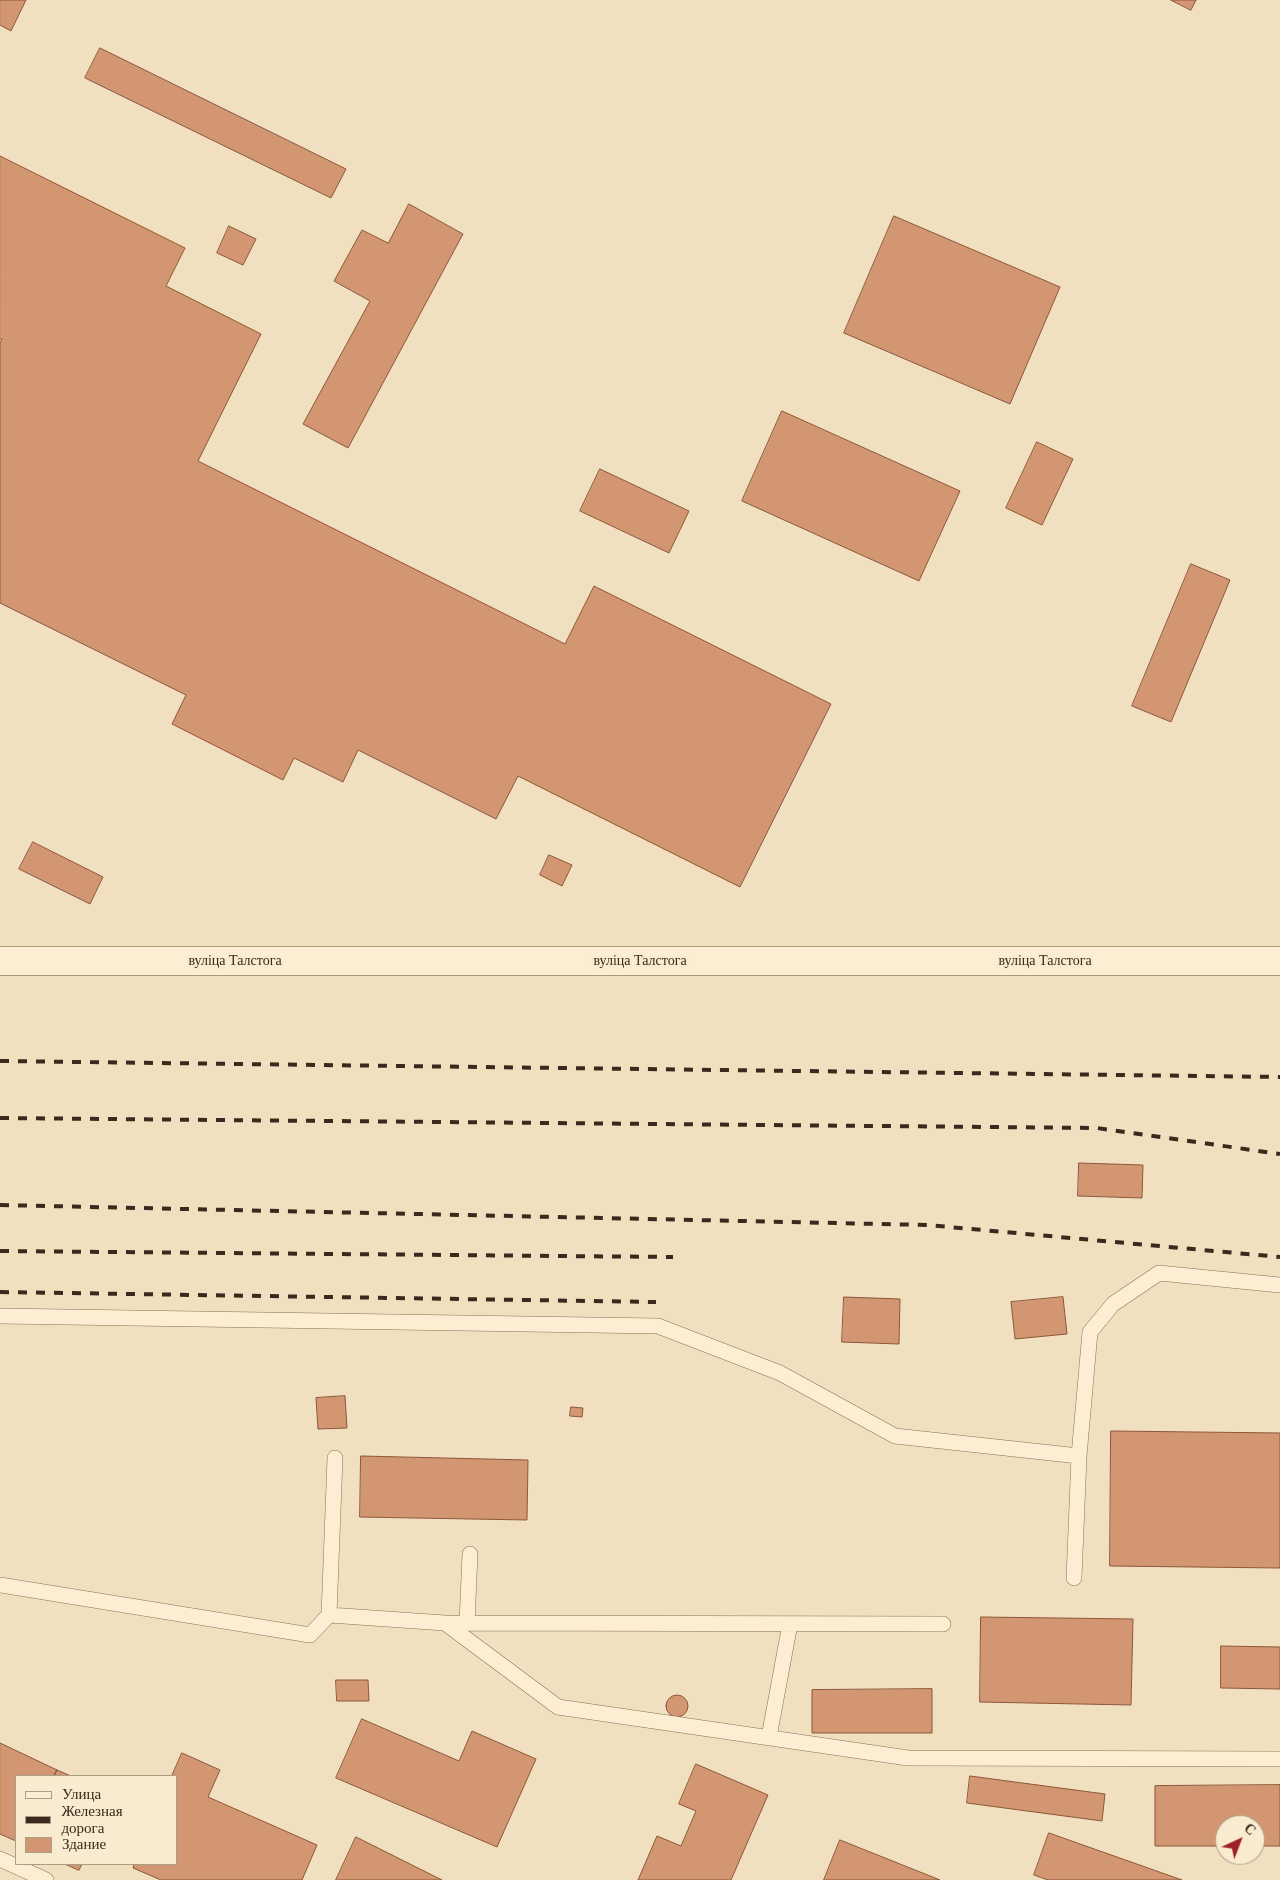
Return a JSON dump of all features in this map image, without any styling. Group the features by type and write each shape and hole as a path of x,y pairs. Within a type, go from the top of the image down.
{"main road":[{"name":"вуліца Талстога","path":"0,961 1280,961"}],"lane":[{"path":"1074,1578 1079,1456 1090,1332 1113,1304 1159,1273 1280,1285"},
{"path":"0,1316 658,1326 780,1373 895,1436 1079,1456"},
{"path":"0,1585 310,1635 329,1615 335,1458"},
{"path":"467,1623 470,1554"},
{"path":"329,1615 445,1623 942,1624"},
{"path":"445,1623 558,1707 908,1758 1280,1759"},
{"path":"769,1737 790,1624"},
{"path":"0,1859 46,1880"}],"building":[{"path":"0,0 26,0 11,31 0,25"},
{"path":"1171,0 1196,0 1191,10"},
{"path":"100,48 346,169 331,198 85,78"},
{"path":"0,156 185,248 166,286 261,334 198,461 565,644 594,586 831,704 740,887 518,776 496,819 358,750 343,782 294,758 283,780 172,724 186,695 0,603 0,343 2,339 0,339"},
{"path":"409,204 463,234 348,448 303,424 370,301 334,281 362,230 388,243"},
{"path":"894,216 1060,287 1010,404 844,333"},
{"path":"229,226 256,239 243,265 217,253"},
{"path":"782,411 960,491 919,581 742,501"},
{"path":"1037,442 1073,459 1042,525 1006,508"},
{"path":"600,469 689,511 669,553 580,511"},
{"path":"1191,564 1230,580 1171,722 1132,706"},
{"path":"33,842 103,877 90,904 19,869"},
{"path":"549,855 572,865 562,886 540,875"},
{"path":"1079,1163 1143,1165 1142,1198 1078,1196"},
{"path":"844,1297 900,1299 899,1344 842,1342"},
{"path":"1063,1297 1067,1334 1015,1339 1011,1302"},
{"path":"345,1396 347,1428 318,1429 316,1398"},
{"path":"571,1407 583,1408 582,1417 570,1416"},
{"path":"1111,1431 1280,1433 1280,1568 1110,1566"},
{"path":"361,1456 528,1460 527,1520 360,1517"},
{"path":"981,1617 1133,1619 1131,1705 980,1702"},
{"path":"1221,1646 1280,1647 1280,1689 1221,1688"},
{"path":"336,1680 368,1680 369,1701 337,1701"},
{"path":"932,1689 932,1733 812,1733 812,1690"},
{"path":"677,1695 685,1698 688,1706 685,1714 677,1717 669,1714 666,1706 669,1698"},
{"path":"362,1719 459,1761 472,1731 536,1759 497,1847 336,1778"},
{"path":"0,1743 57,1770 54,1775 15,1775 15,1841 0,1834"},
{"path":"182,1753 220,1770 208,1797 317,1845 302,1880 161,1880 133,1868 134,1865 178,1865 178,1775 172,1775"},
{"path":"696,1764 768,1795 731,1880 638,1880 657,1836 681,1846 696,1811 679,1804"},
{"path":"57,1770 69,1775 54,1775"},
{"path":"970,1776 1105,1794 1102,1821 967,1803"},
{"path":"1280,1785 1280,1846 1265,1846 1265,1815 1215,1815 1215,1846 1155,1846 1155,1786"},
{"path":"1049,1833 1182,1880 1048,1880 1034,1875"},
{"path":"356,1837 442,1880 336,1880"},
{"path":"840,1840 940,1880 824,1880"},
{"path":"67,1865 82,1865 79,1870"}],"railway":[{"path":"0,1061 1280,1077"},
{"path":"0,1118 1097,1128 1280,1154"},
{"path":"0,1205 927,1225 1280,1257"},
{"path":"0,1251 673,1257"},
{"path":"0,1292 656,1302"}]}
